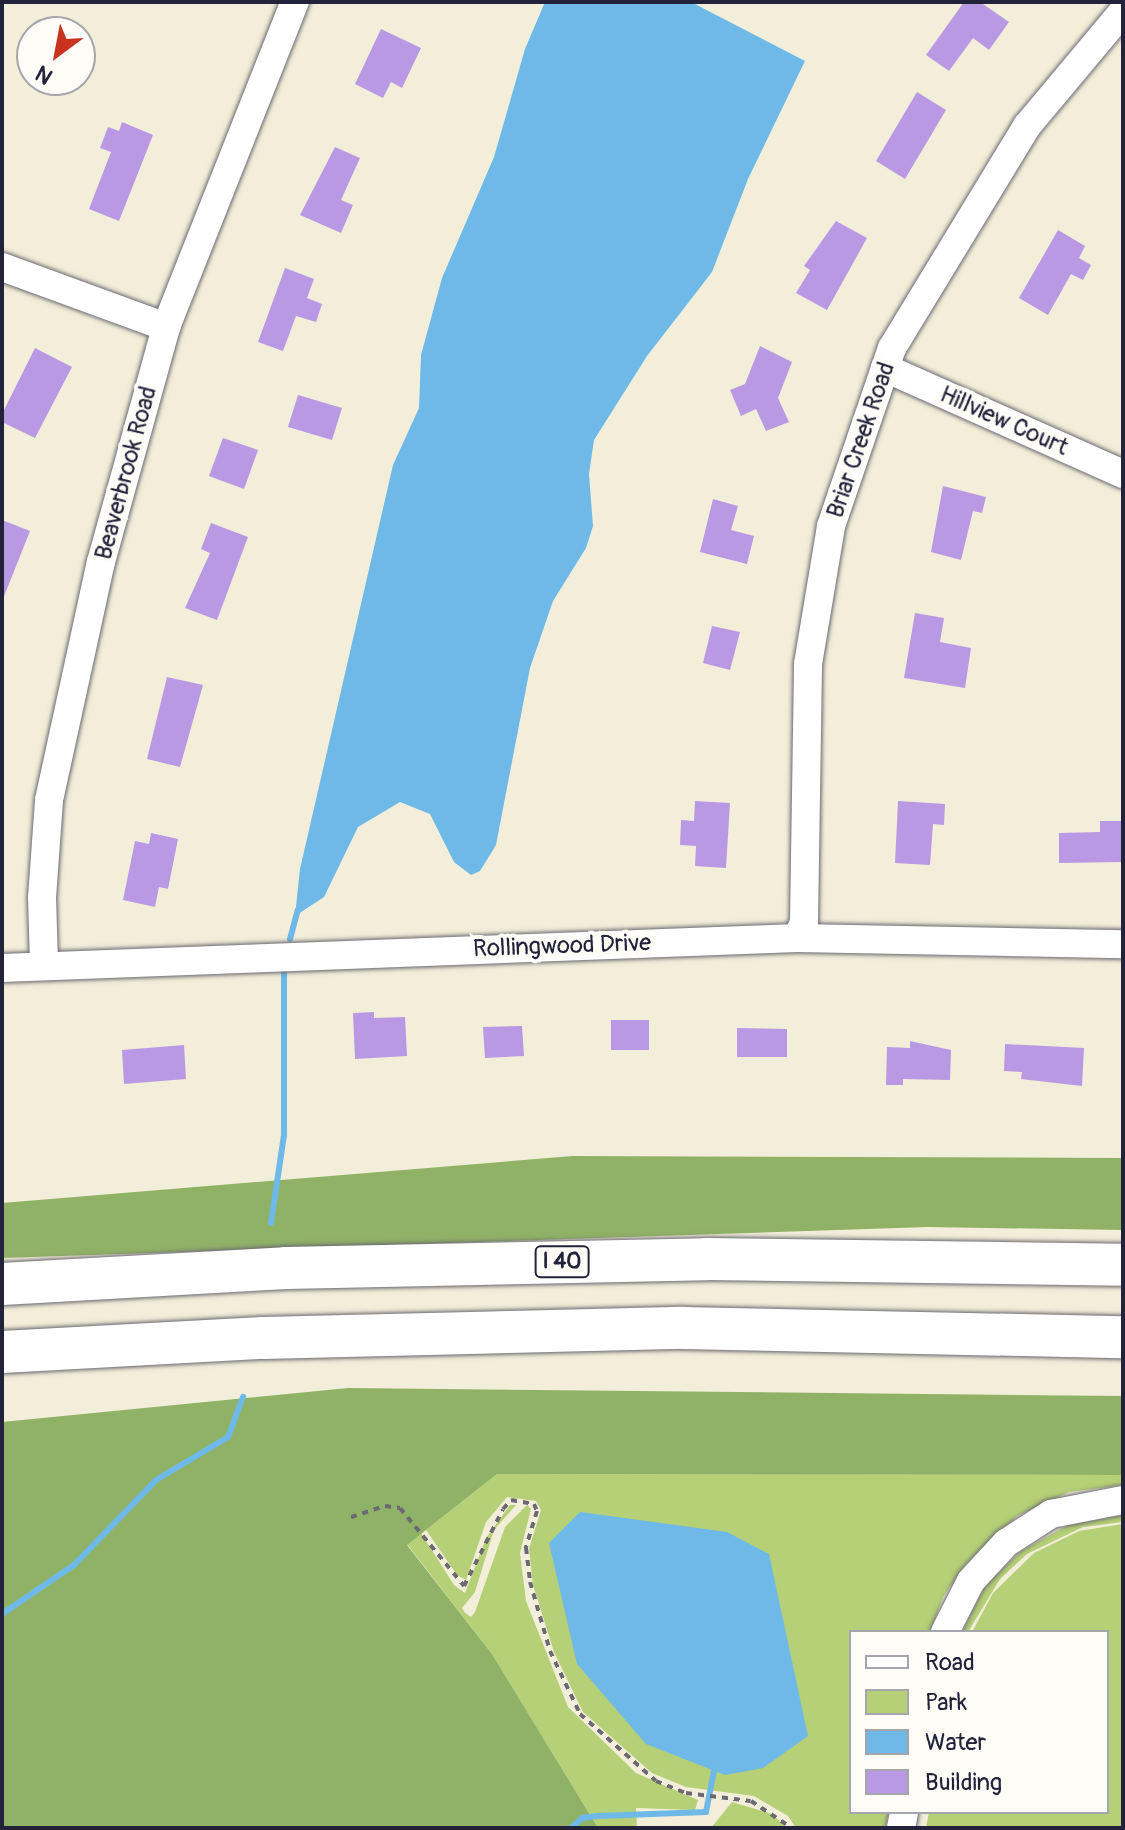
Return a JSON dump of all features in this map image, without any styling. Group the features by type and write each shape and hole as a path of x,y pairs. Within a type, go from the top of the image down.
{"highway":[{"name":"I 40","path":"2,1284 286,1268 707,1259 1123,1265"},
{"path":"2,1352 263,1338 683,1328 1123,1337"}],"street":[{"name":"Beaverbrook Road","path":"44,964 42,898 49,800 101,562 166,327 295,2"},
{"name":"Briar Creek Road","path":"797,938 804,922 808,664 831,526 892,348 1027,126 1123,11"},
{"path":"2,267 166,327"},
{"name":"Hillview Court","path":"885,368 1123,474"},
{"name":"Rollingwood Drive","path":"2,968 44,964 797,938 1123,944"},
{"path":"946,1630 971,1581 1018,1534 1073,1506 1123,1500"}],"path":[{"path":"351,1517 385,1506 410,1515 464,1586 503,1509 511,1500 534,1504 537,1511 526,1563 566,1690 580,1714 626,1759 656,1781 686,1793 736,1798 764,1806 792,1828"}],"green space":[{"path":"573,1156 1123,1158 1123,1230 927,1227 2,1258 2,1203"},
{"path":"348,1388 1123,1396 1123,1475 497,1474 407,1545 492,1654 598,1828 2,1828 2,1422"},
{"path":"497,1474 1123,1475 1123,1485 1069,1492 1017,1516 965,1565 943,1597 931,1630 849,1630 849,1814 888,1814 885,1828 796,1828 788,1816 754,1796 686,1787 652,1773 583,1712 554,1652 533,1585 529,1549 541,1510 536,1501 507,1497 486,1522 466,1580 457,1575 426,1530"},
{"path":"510,1505 516,1505 494,1530 475,1592 462,1608 471,1617 475,1612 505,1527 527,1505 531,1509 520,1553 526,1601 568,1707 636,1773 698,1800 695,1810 636,1808 637,1826 701,1828 598,1828 492,1654 407,1544 421,1533 454,1585 465,1593 486,1538"},
{"path":"1123,1515 1123,1522 1083,1527 1027,1554 1000,1579 969,1630 963,1630 985,1586 1020,1552 1068,1525"},
{"path":"1123,1524 1123,1828 926,1828 929,1814 1109,1814 1109,1630 973,1630 993,1593 1034,1553 1079,1531"},
{"path":"732,1802 772,1814 787,1828 711,1828"}],"water":[{"path":"545,2 691,2 805,61 748,179 712,272 647,356 594,440 589,474 593,526 586,548 553,601 530,668 496,845 480,871 471,875 454,862 430,814 400,802 358,827 324,897 295,916 300,869 393,465 419,408 421,355 442,278 494,157 525,49"},
{"path":"580,1512 727,1532 769,1554 808,1736 763,1768 725,1775 646,1744 577,1664 549,1543"}],"building":[{"path":"964,2 980,2 1009,22 989,50 973,38 949,71 926,55"},
{"path":"381,29 421,48 402,88 391,82 383,98 355,84"},
{"path":"917,92 946,110 905,179 876,161"},
{"path":"122,122 153,135 119,221 89,209 111,152 100,148 108,127 119,131"},
{"path":"335,147 360,158 341,200 353,205 341,233 300,215"},
{"path":"836,221 867,238 827,310 796,293 810,270 804,266"},
{"path":"1058,230 1085,246 1079,258 1091,265 1083,280 1071,274 1048,315 1019,298"},
{"path":"285,268 314,279 307,298 322,304 316,322 296,316 283,351 258,342"},
{"path":"760,346 792,362 778,398 789,422 766,431 756,409 741,416 730,390 745,384"},
{"path":"35,348 72,367 35,438 2,422 2,414"},
{"path":"298,395 342,408 332,440 288,427"},
{"path":"223,438 258,450 244,489 209,476"},
{"path":"943,486 986,497 982,513 973,511 961,560 931,552"},
{"path":"713,499 738,506 731,530 754,536 747,564 700,552"},
{"path":"2,520 30,531 3,599 2,599"},
{"path":"211,523 248,537 217,620 185,608 210,553 201,549"},
{"path":"915,613 944,618 940,642 971,648 965,688 904,678"},
{"path":"712,626 740,632 730,670 703,663"},
{"path":"167,677 203,685 180,767 147,759"},
{"path":"695,801 730,803 726,868 695,866 696,846 680,845 681,820 694,821"},
{"path":"898,801 945,804 944,825 933,824 930,865 895,863"},
{"path":"1100,821 1122,821 1123,862 1059,863 1059,833 1100,832"},
{"path":"151,833 178,839 168,889 159,887 155,907 123,900 135,841 149,844"},
{"path":"374,1012 374,1018 405,1017 407,1056 355,1059 353,1013"},
{"path":"611,1020 649,1020 649,1050 611,1050"},
{"path":"522,1026 524,1056 485,1058 483,1027"},
{"path":"737,1028 787,1029 787,1057 737,1057"},
{"path":"910,1041 951,1050 950,1080 903,1079 903,1085 886,1085 887,1047 910,1048"},
{"path":"1005,1044 1084,1048 1082,1086 1021,1079 1022,1072 1004,1071"},
{"path":"184,1045 186,1079 124,1084 122,1050"}],"waterway":[{"path":"290,939 298,910"},
{"path":"271,1223 284,1135 284,973"},
{"path":"2,1614 74,1565 156,1480 228,1437 243,1397"},
{"path":"571,1828 582,1818 597,1816 706,1812 714,1771"}]}
